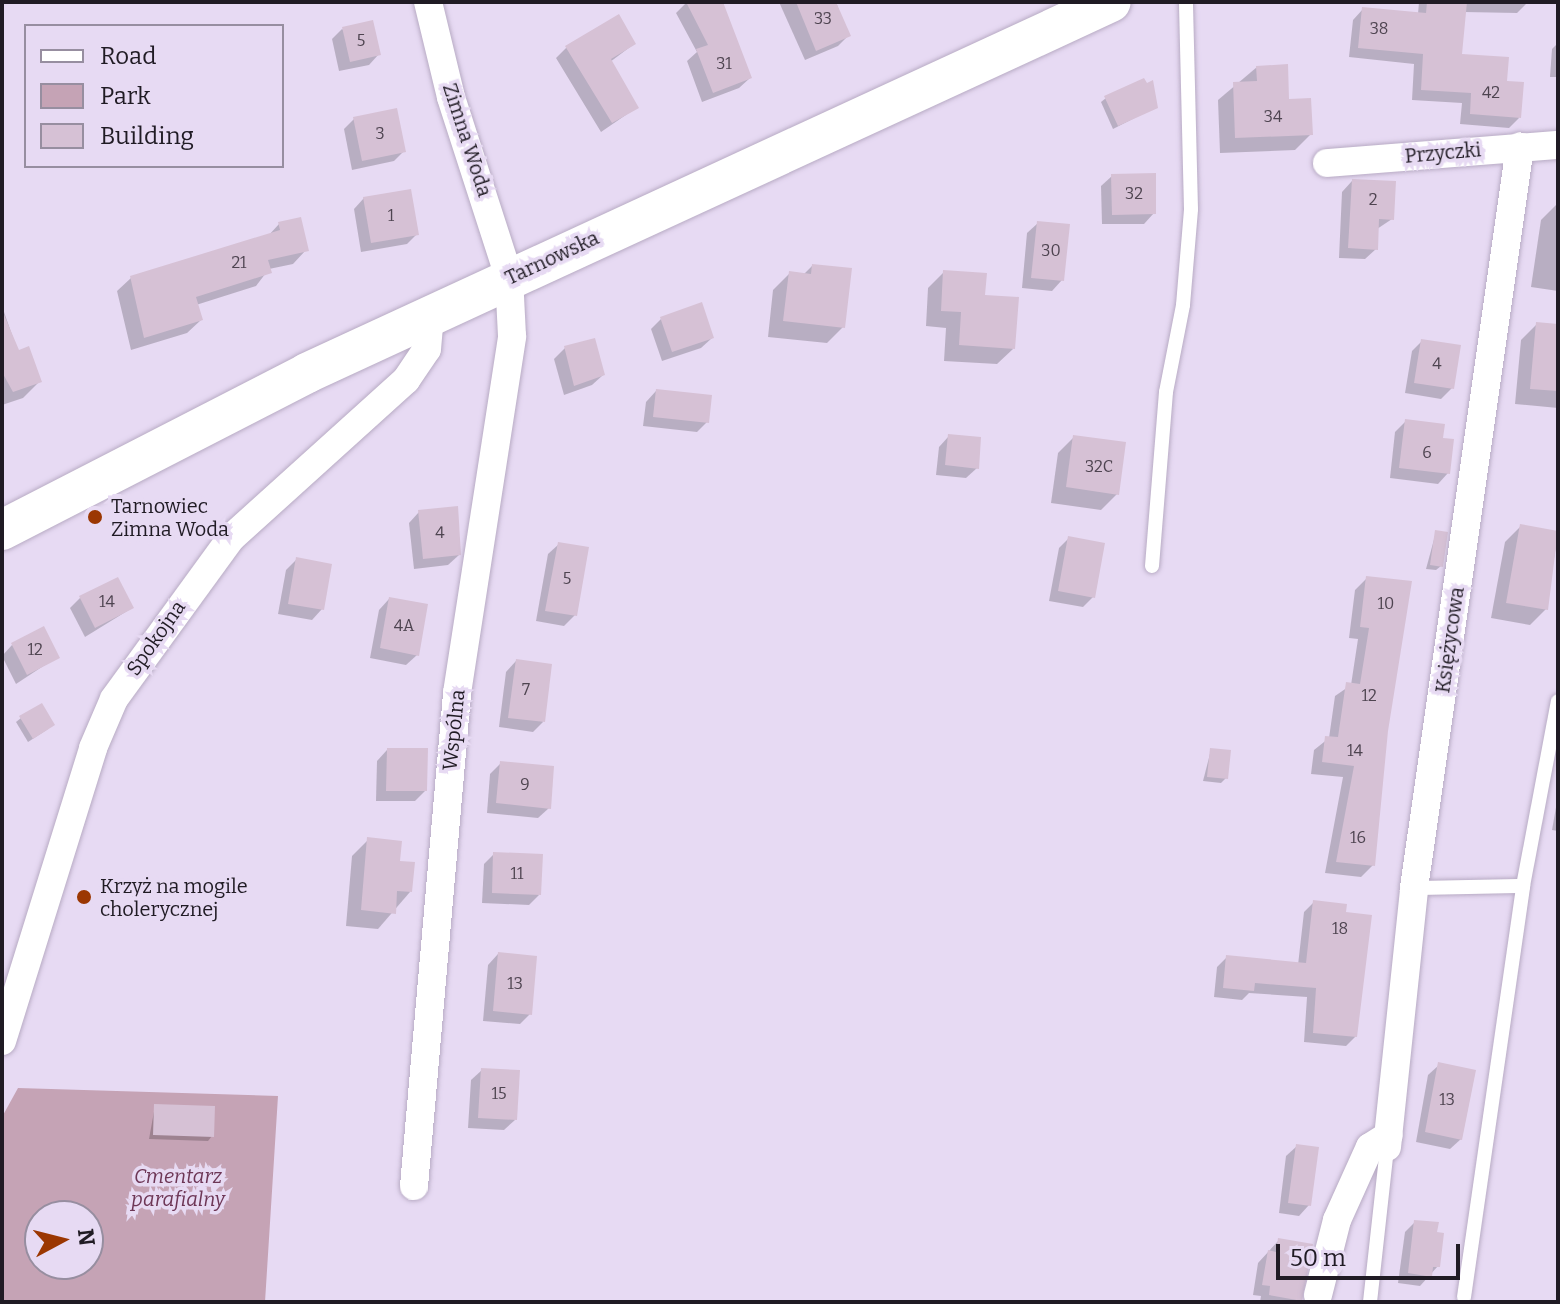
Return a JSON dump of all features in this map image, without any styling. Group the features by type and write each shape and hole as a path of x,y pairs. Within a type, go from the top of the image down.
{"main road":[{"name":"Tarnowska","path":"2,530 430,314 1111,2"}],"street":[{"name":"Zimna Woda","path":"428,2 451,97 509,277"},
{"name":"Przyczki","path":"1327,163 1558,145"},
{"name":"Księżycowa","path":"1388,1141 1414,888 1520,147"},
{"name":"Wspólna","path":"414,1186 457,693 512,336 509,277"},
{"name":"Spokojna","path":"2,1041 93,748 114,699 231,538 406,380 427,349 430,314"},
{"path":"1318,1295 1337,1220 1370,1147 1388,1141"}],"lane":[{"path":"1152,566 1166,392 1183,305 1191,209 1186,2"},
{"path":"1464,1297 1523,886 1558,701"},
{"path":"1414,888 1523,886"},
{"path":"1370,1302 1388,1141"}],"green space":[{"name":"Cmentarz parafialny","path":"18,1088 278,1096 265,1302 2,1302 2,1117"}],"building":[{"path":"686,2 723,2 752,78 713,93 696,49 708,45"},
{"path":"796,2 836,2 851,36 816,51"},
{"path":"1427,2 1467,2 1462,54 1509,57 1507,81 1524,82 1521,118 1470,114 1471,93 1421,90 1423,54 1358,48 1362,7 1426,13"},
{"path":"619,14 636,44 611,59 639,108 612,123 565,46"},
{"path":"373,20 381,55 350,62 342,27"},
{"path":"1288,64 1289,99 1311,98 1313,135 1235,138 1233,82 1257,81 1256,66"},
{"path":"1144,78 1147,83 1153,80 1158,108 1118,126 1104,96"},
{"path":"397,108 406,152 362,161 353,117"},
{"path":"1156,173 1156,214 1112,215 1111,174"},
{"path":"1352,179 1396,181 1394,220 1379,219 1378,250 1348,248"},
{"path":"411,189 419,235 371,243 363,197"},
{"path":"301,217 309,251 268,260 272,273 196,297 203,320 144,338 130,276 280,230 278,222"},
{"path":"1037,221 1070,224 1064,281 1031,278"},
{"path":"812,264 852,268 845,328 783,321 789,271 811,274"},
{"path":"943,270 987,273 985,295 1019,297 1015,349 959,345 961,312 941,311"},
{"path":"702,302 714,338 672,352 660,317"},
{"path":"2,310 19,350 29,346 42,382 13,392 2,372"},
{"path":"1536,322 1558,324 1558,391 1530,389"},
{"path":"595,338 605,375 574,386 564,346"},
{"path":"1421,339 1461,345 1454,389 1414,383"},
{"path":"656,389 712,395 709,423 653,417"},
{"path":"1405,419 1445,424 1443,438 1454,439 1450,474 1399,468"},
{"path":"948,434 981,437 979,469 945,465"},
{"path":"1073,435 1126,442 1119,495 1066,487"},
{"path":"458,506 461,555 423,559 418,510"},
{"path":"1520,524 1558,531 1548,610 1506,603"},
{"path":"1435,530 1448,532 1443,567 1430,565"},
{"path":"1068,536 1105,543 1095,598 1058,591"},
{"path":"558,542 589,547 577,616 545,611"},
{"path":"296,557 332,564 324,610 288,604"},
{"path":"1366,576 1412,581 1388,731 1375,866 1336,862 1354,766 1322,762 1325,736 1338,737 1346,682 1360,684 1369,628 1360,627"},
{"path":"118,577 134,608 95,628 79,596"},
{"path":"389,597 428,604 419,656 380,648"},
{"path":"44,626 60,658 27,675 11,643"},
{"path":"516,659 552,664 545,722 508,718"},
{"path":"42,703 55,725 33,739 19,716"},
{"path":"387,748 428,748 427,791 386,791"},
{"path":"1210,748 1231,750 1228,779 1207,777"},
{"path":"500,761 554,766 551,809 496,803"},
{"path":"367,837 402,841 400,861 415,862 412,892 397,891 396,914 361,910"},
{"path":"493,852 543,854 541,895 492,893"},
{"path":"1313,900 1347,904 1346,912 1372,915 1357,1037 1313,1033 1316,988 1255,983 1254,991 1223,988 1226,955 1306,963"},
{"path":"498,952 537,956 532,1015 493,1011"},
{"path":"1438,1062 1476,1070 1462,1140 1425,1132"},
{"path":"481,1068 520,1070 517,1120 478,1118"},
{"path":"154,1104 215,1106 214,1137 153,1135"},
{"path":"1296,1144 1319,1147 1311,1206 1288,1203"},
{"path":"1414,1220 1439,1222 1437,1232 1444,1233 1440,1267 1433,1267 1432,1277 1408,1273"},
{"path":"1278,1238 1313,1244 1302,1301 1269,1295 1270,1286 1262,1285 1268,1250 1276,1252"}],"place":[{"name":"Tarnowiec Zimna Woda","path":"95,517"},
{"name":"Krzyż na mogile cholerycznej","path":"84,897"}]}
